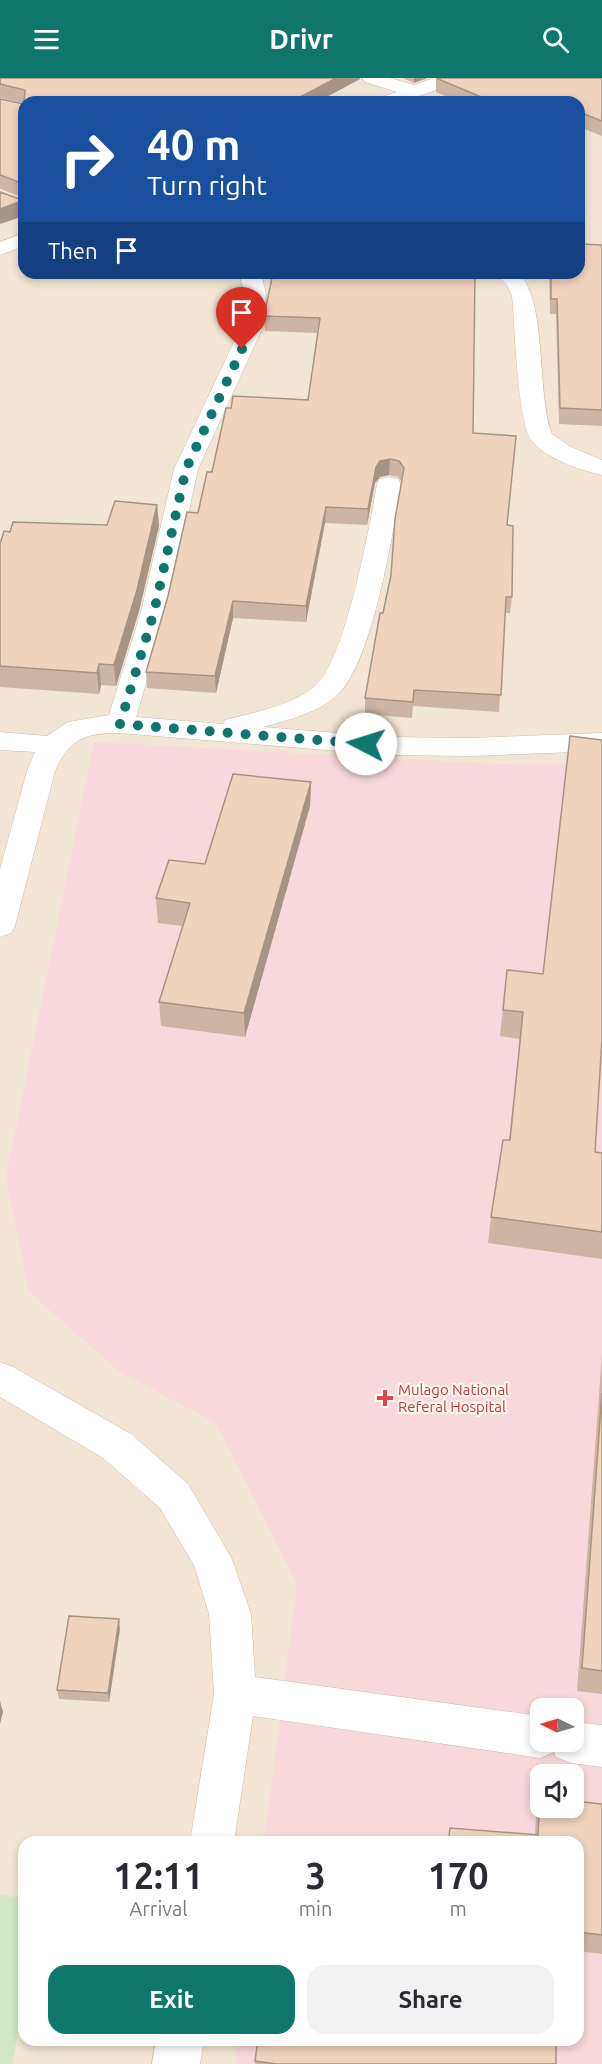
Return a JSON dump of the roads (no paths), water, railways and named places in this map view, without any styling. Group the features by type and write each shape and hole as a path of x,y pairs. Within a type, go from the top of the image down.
{"street":[{"path":"371,78 414,91"},
{"path":"401,96 451,78"},
{"path":"0,249 18,242"},
{"path":"120,724 154,612 186,469 251,329 256,306 253,279"},
{"path":"513,279 522,296 534,417 540,437 602,468"},
{"path":"219,731 278,714 328,691 333,684 362,616 378,552 389,484"},
{"path":"0,926 41,771 53,745 78,728 99,724 120,724 433,748 602,742"},
{"path":"0,741 53,745"},
{"path":"0,1377 117,1446 174,1496 212,1559 230,1614 235,1694 213,1836"},
{"path":"235,1694 530,1736"},
{"path":"584,1744 602,1746"},
{"path":"176,2064 179,2046"}],"place":[{"name":"Mulago National Referal Hospital","path":"385,1398"}]}
